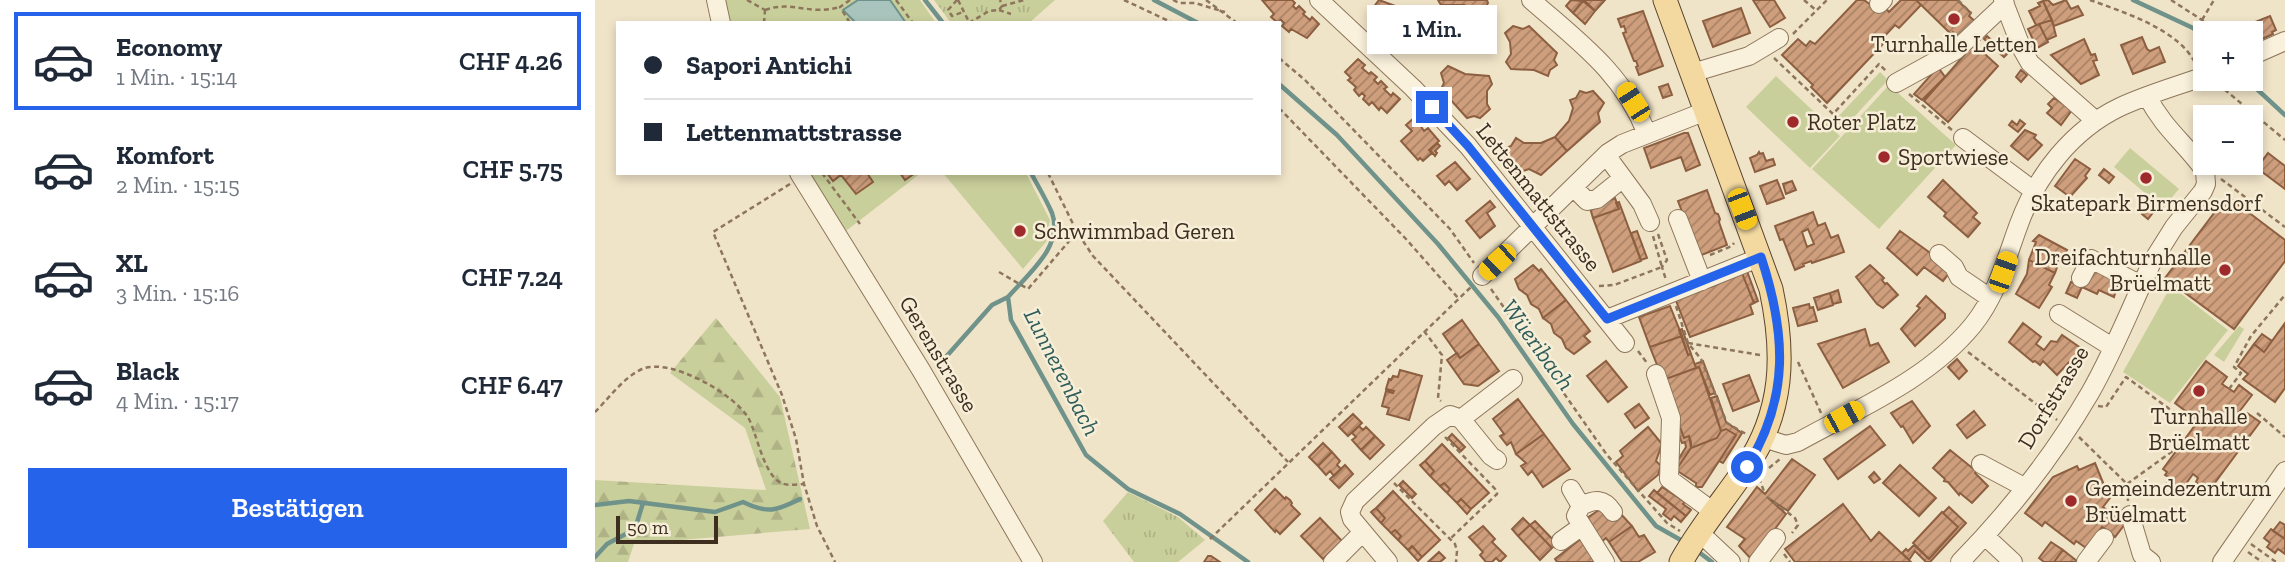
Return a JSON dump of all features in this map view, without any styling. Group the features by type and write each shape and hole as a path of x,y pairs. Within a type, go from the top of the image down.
{"main road":[{"path":"1665,0 1761,257 1776,311 1781,356 1777,390 1763,438 1747,467 1715,513 1688,545"}],"street":[{"path":"716,0 721,21"},
{"name":"Lettenmattstrasse","path":"1319,0 1413,88 1468,146 1625,343"},
{"path":"1531,0 1604,64 1633,102 1647,134"},
{"path":"1896,83 1956,50 1984,25 2004,2 2022,49 2031,62 2096,121"},
{"path":"1692,73 1749,56 1779,38"},
{"path":"2263,51 2285,41"},
{"path":"1763,438 1786,445 1798,442 1913,378 1958,342 1990,298 2003,272 2020,222 2050,165 2073,140 2096,121 2119,108 2193,79"},
{"path":"2147,96 2156,114 2193,158"},
{"path":"1484,279 1606,155 1622,144 1706,111"},
{"path":"1963,138 2034,191"},
{"path":"1606,155 1642,204 1650,222"},
{"name":"Gerenstrasse","path":"800,175 921,370 1033,562"},
{"name":"Dorfstrasse","path":"1960,562 1985,536 2024,487 2075,434 2091,391 2141,285 2162,244 2203,191 2206,175"},
{"path":"1573,187 1587,201 1597,199 1623,178"},
{"path":"1678,219 1702,281"},
{"path":"1938,254 1954,267 1959,277 1990,298"},
{"path":"1607,319 1761,257"},
{"path":"2081,278 2091,259 2141,285"},
{"path":"2059,314 2112,347"},
{"path":"1655,374 1671,418 1669,479 1715,513"},
{"path":"1388,562 1350,512 1355,501 1434,426 1456,417 1513,379"},
{"path":"1456,417 1497,460"},
{"path":"1981,464 2024,487"},
{"path":"2222,562 2285,471"},
{"path":"1571,489 1581,506"},
{"path":"1605,562 1576,516 1581,506 1599,500 1606,502 1613,512"},
{"path":"2130,514 2142,555 2151,562"},
{"path":"1561,541 1582,526"},
{"path":"1333,562 1363,532"},
{"path":"1985,536 2013,562"},
{"path":"1758,562 1776,538"},
{"path":"2086,562 2104,538"},
{"path":"1688,545 1731,562"}],"path":[{"path":"747,0 765,10"},
{"path":"765,10 778,2 824,12 840,8 850,0"},
{"path":"895,0 911,21"},
{"path":"963,12 953,16 948,10 957,0 968,21"},
{"path":"1000,0 1001,8"},
{"path":"972,21 989,11 1024,0"},
{"path":"1124,0 1169,21"},
{"path":"1173,0 1225,12"},
{"path":"1206,0 1235,21"},
{"path":"1804,0 1817,10"},
{"path":"1958,0 1984,25"},
{"path":"2090,0 2139,18 2179,43 2193,57"},
{"path":"2171,0 2202,20 2214,0"},
{"path":"840,8 849,21"},
{"path":"1001,8 1011,14"},
{"path":"764,21 765,10"},
{"path":"1772,55 1833,114 1879,64 1896,83 1963,138"},
{"path":"1281,60 1305,80 1450,229 1608,455 1688,545"},
{"path":"2225,91 2285,140"},
{"path":"1210,539 1460,298 1281,109"},
{"path":"800,175 713,232 782,395 796,439 804,484 817,526 835,562"},
{"path":"823,175 860,224"},
{"path":"1049,175 1077,232 1093,256 1288,462"},
{"path":"2215,175 2285,227"},
{"path":"1589,287 1614,285 1662,267 1650,222"},
{"path":"1695,261 1732,246 1738,236 1750,231"},
{"path":"999,272 1028,289 1077,232"},
{"path":"2229,389 2241,373 2234,367 2251,336 2284,297"},
{"path":"1425,331 1442,355 1438,398 1456,417"},
{"path":"1688,343 1754,352 1756,355"},
{"path":"1965,350 2075,434 2127,484 2130,514"},
{"path":"595,412 632,375 642,369 652,366 678,370 731,399 748,416 771,473 777,481 804,484"},
{"path":"2097,407 2106,407 2126,377 2194,427"},
{"path":"2257,413 2285,436"},
{"path":"1434,426 1497,491 1497,495 1450,539"},
{"path":"2127,484 2181,445"},
{"path":"1384,473 1450,539 1457,551 1456,562"},
{"path":"2246,540 2276,562"},
{"path":"2241,547 2262,562"}],"green space":[{"path":"721,0 920,0 935,21 725,21"},
{"path":"934,0 1055,0 1031,21 950,21"},
{"path":"1880,72 1888,80 1844,128 1835,120"},
{"name":"Roter Platz","path":"1776,76 1840,136 1810,168 1746,107"},
{"name":"Sportwiese","path":"1889,85 1956,145 1879,229 1812,169"},
{"name":"Skatepark Birmensdorf","path":"2130,148 2179,189 2163,208 2114,167"},
{"path":"805,175 918,175 842,234"},
{"name":"Schwimmbad Geren","path":"945,175 1027,175 1050,220 1046,242 1023,269"},
{"path":"2171,286 2228,330 2170,403 2123,372"},
{"path":"716,318 780,397 810,529 634,544 628,562 595,562 595,480 766,490 745,428 670,373"},
{"path":"2239,326 2244,329 2224,362 2214,355"},
{"path":"1128,492 1178,517 1205,540 1178,562 1134,562 1103,521"}],"water":[{"path":"858,0 890,0 905,21 854,21 843,10"}],"building":[{"path":"1262,0 1292,0 1296,9 1299,6 1305,12 1303,14 1310,20 1312,17 1319,24 1307,38 1291,29 1289,32 1282,26 1284,23 1281,20 1276,21 1271,17 1274,14"},
{"path":"1379,0 1398,7 1421,7 1425,15 1420,23 1421,35 1426,44 1419,51 1409,48 1403,50 1375,23 1377,17 1373,8"},
{"path":"1438,0 1487,0 1488,3 1482,11 1464,5 1441,5"},
{"path":"1571,0 1583,1 1573,13 1566,6"},
{"path":"1584,0 1605,0 1595,11"},
{"path":"1753,0 1774,0 1785,18 1770,27"},
{"path":"1857,0 1864,0 1879,11 1884,6 1889,12 1901,0 1916,0 1921,5 1899,28 1895,25 1880,41 1883,44 1827,103 1782,55 1798,39 1806,46 1810,41 1815,44"},
{"name":"Turnhalle Letten","path":"1916,0 1957,0 1976,22 1961,39 1953,32 1951,34"},
{"path":"2048,0 2053,5 2066,0 2071,9 2078,6 2083,15 2054,26 2043,1"},
{"path":"1583,1 1595,11 1585,24 1573,13"},
{"path":"2043,1 2052,20 2036,25 2029,11 2040,6 2038,3"},
{"path":"1741,8 1750,33 1713,47 1703,21"},
{"path":"1643,11 1663,66 1639,75 1638,66 1623,33 1626,32 1624,26 1621,27 1618,19"},
{"path":"2270,16 2276,30 2263,39 2263,21 2258,21"},
{"path":"2052,20 2056,36 2047,40 2039,24"},
{"path":"2039,24 2048,42 2037,48 2028,29"},
{"path":"1513,26 1523,29 1529,26 1557,53 1554,60 1557,65 1550,70 1548,76 1534,70 1511,69 1506,62 1511,54 1510,42 1505,33"},
{"path":"1987,36 2007,54 2004,57 1984,39"},
{"path":"2142,37 2150,51 2159,47 2165,62 2133,74 2121,45"},
{"path":"2084,39 2091,55 2095,54 2097,60 2093,61 2099,75 2081,84 2051,55"},
{"path":"1974,44 1998,66 1948,122 1924,101"},
{"path":"1358,59 1365,65 1362,68 1377,77 1374,80 1378,84 1381,81 1391,96 1393,93 1400,99 1387,113 1381,107 1379,110 1372,102 1369,105 1363,99 1365,96 1362,93 1359,96 1354,90 1356,87 1348,80 1351,78 1345,72"},
{"path":"1448,66 1465,74 1489,76 1492,84 1487,91 1487,104 1490,109 1480,118 1467,118 1441,89 1444,83 1441,73"},
{"path":"1938,67 1945,77 1922,100 1914,94"},
{"path":"2021,70 2027,75 2021,82 2016,77"},
{"path":"1668,84 1672,95 1663,98 1659,87"},
{"path":"1580,91 1593,91 1604,103 1598,113 1600,122 1567,151 1555,137 1569,121 1573,108 1570,100 1576,98"},
{"path":"2054,98 2072,110 2061,125 2047,113 2052,108 2048,104"},
{"path":"1415,117 1424,131 1428,128 1439,141 1429,150 1432,153 1423,161 1420,158 1418,160 1401,141 1412,131 1406,125"},
{"path":"2020,120 2025,124 2018,132 2009,125 2012,121 2017,125"},
{"path":"2025,130 2036,135 2034,138 2042,145 2028,160 2011,146"},
{"path":"1688,133 1700,165 1686,171 1681,157 1651,168 1644,148"},
{"path":"1555,137 1567,151 1541,175 1529,169 1517,173 1505,159 1508,153 1506,148 1511,146 1516,138 1524,143 1541,143"},
{"path":"1437,143 1440,146 1435,151 1435,156 1430,150"},
{"path":"1759,152 1763,153 1766,161 1773,159 1775,165 1755,172 1750,158"},
{"path":"2268,153 2285,166 2285,189 2263,172 2263,160"},
{"path":"2075,159 2090,169 2085,176 2087,178 2070,197 2055,186"},
{"path":"1455,162 1470,179 1457,190 1449,181 1445,185 1437,176"},
{"path":"2104,169 2114,177 2109,183 2099,175"},
{"path":"828,175 841,175 833,181"},
{"path":"841,175 868,175 873,182 856,194"},
{"path":"1777,180 1784,198 1767,204 1760,186"},
{"path":"1943,180 1977,213 1973,217 1980,223 1968,237 1944,216 1946,213 1928,197"},
{"path":"1792,181 1796,190 1786,194 1783,184"},
{"path":"1707,190 1715,213 1720,219 1727,245 1699,256 1678,201"},
{"name":"Dreifachturnhalle Brüelmatt","path":"2227,196 2285,240 2285,261 2234,329 2165,278"},
{"path":"1615,198 1619,209 1593,218 1590,208"},
{"path":"1490,201 1495,207 1487,213 1495,226 1480,238 1466,221"},
{"path":"1619,202 1641,261 1613,272 1593,218 1619,209 1616,203"},
{"path":"2149,205 2155,210 2148,219 2142,214"},
{"path":"1813,212 1818,226 1825,223 1831,238 1838,235 1844,252 1812,263 1811,261 1795,270 1775,226","holes":["1808,229 1814,244 1807,247 1802,232"]},
{"path":"1637,231 1647,258 1641,260 1631,233"},
{"path":"1900,231 1933,255 1931,258 1950,272 1943,281 1924,267 1917,275 1887,248"},
{"path":"2039,235 2067,250 2063,257 2061,256 2055,273 2029,260 2036,242 2033,241"},
{"path":"2029,260 2055,273 2049,285 2052,287 2039,308 2016,294 2027,274"},
{"path":"1533,265 1539,271 1541,269 1566,300 1543,318 1539,309 1531,304 1527,295 1519,289 1515,279"},
{"path":"1870,265 1898,295 1883,308 1856,277"},
{"path":"2093,266 2119,280 2114,297 2099,290 2097,294 2082,287"},
{"path":"1747,271 1758,301 1754,303 1742,273"},
{"path":"1742,273 1754,303 1750,305 1753,314 1690,337 1675,298 1710,284 1711,287"},
{"path":"2071,282 2082,287 2077,298 2066,293"},
{"path":"1838,290 1841,302 1833,304 1830,293"},
{"path":"1830,293 1833,305 1818,310 1814,298"},
{"path":"1926,296 1945,314 1945,318 1915,346 1901,329 1920,308 1917,306"},
{"path":"1566,300 1590,331 1584,336 1590,342 1574,354 1554,333 1551,324 1543,318"},
{"path":"1809,304 1810,308 1813,307 1817,321 1798,326 1793,308"},
{"path":"1670,306 1682,336 1650,347 1639,317"},
{"path":"1462,320 1479,344 1460,358 1443,334"},
{"path":"2023,323 2041,337 2036,344 2044,350 2051,341 2057,342 2062,335 2085,351 2078,361 2073,358 2057,375 2043,361 2040,365 2033,362 2009,342"},
{"path":"2285,323 2285,388 2275,402 2243,379 2248,374 2238,366 2254,344 2264,352"},
{"path":"1682,329 1691,354 1688,355 1679,330"},
{"path":"1865,329 1870,346 1878,343 1889,362 1843,388 1818,344"},
{"path":"2262,334 2272,341 2264,352 2254,344"},
{"path":"1682,336 1688,355 1691,354 1696,368 1663,380 1650,347"},
{"path":"1479,344 1499,371 1478,386 1464,384 1447,360 1457,353 1460,358"},
{"path":"1957,359 1967,371 1959,379 1948,367"},
{"path":"1606,361 1627,387 1608,402 1587,376"},
{"path":"1703,361 1715,393 1710,395 1699,367 1696,368 1695,364"},
{"path":"2206,361 2227,377 2222,384 2234,392 2239,385 2252,395 2239,412 2244,416 2247,413 2260,422 2208,492 2196,482 2198,478 2193,474 2180,492 2167,482 2170,478 2165,475 2167,472 2163,469 2201,417 2199,415 2196,419 2175,403"},
{"path":"1699,367 1721,431 1717,438 1691,448 1689,436 1684,438 1663,380"},
{"path":"1400,370 1422,376 1409,420 1387,414 1389,408 1382,406 1386,391 1394,391 1386,389 1389,379 1398,377"},
{"path":"1749,375 1759,401 1733,411 1723,384"},
{"path":"1662,376 1684,438 1689,436 1691,442 1691,448 1676,470 1673,468 1686,447 1685,442 1682,443 1657,378"},
{"path":"1717,396 1726,422 1742,433 1723,463 1719,461 1736,435 1726,429 1721,431 1711,398"},
{"path":"1518,399 1544,434 1516,454 1511,442 1507,445 1500,436 1504,434 1493,419"},
{"path":"1912,401 1930,426 1913,443 1891,413"},
{"path":"1639,404 1649,418 1635,428 1625,414"},
{"path":"1974,411 1985,425 1967,438 1957,425"},
{"path":"1353,414 1362,423 1348,436 1339,427"},
{"path":"1359,426 1363,430 1366,427 1375,436 1361,450 1352,440 1356,437 1352,433"},
{"path":"1870,426 1885,445 1838,479 1824,459"},
{"path":"1648,427 1662,444 1656,461 1661,466 1658,475 1638,491 1616,462 1623,456 1620,451"},
{"path":"1726,429 1736,435 1702,487 1696,487 1696,483 1676,470 1691,448 1717,438 1721,431"},
{"path":"1452,434 1465,447 1461,451 1448,438"},
{"path":"1544,434 1570,469 1543,487 1532,471 1528,475 1521,466 1526,463 1516,454"},
{"path":"1375,436 1384,445 1370,459 1361,450"},
{"path":"1323,443 1332,452 1318,466 1309,457"},
{"path":"1442,444 1489,493 1471,509 1461,499 1457,503 1447,493 1450,489 1444,483 1440,486 1430,476 1434,471 1425,461"},
{"path":"1950,450 1976,471 1988,486 1972,503 1960,493 1959,495 1933,468"},
{"path":"1332,452 1340,461 1337,465 1341,469 1334,476 1330,471 1326,475 1318,466"},
{"path":"1792,459 1815,475 1788,511 1767,497 1786,514 1752,560 1739,546 1745,539 1727,527 1757,487 1765,494"},
{"path":"1425,461 1434,471 1430,476 1420,465"},
{"name":"Gemeindezentrum Brüelmatt","path":"2095,463 2106,490 2113,494 2103,507 2125,524 2115,537 2102,527 2086,548 2076,541 2074,544 2045,522 2042,526 2025,513 2053,477 2077,466 2079,470"},
{"path":"1345,465 1353,474 1339,488 1330,479"},
{"path":"1900,465 1936,498 1919,516 1883,483"},
{"path":"1874,472 1880,479 1874,483 1869,477"},
{"path":"1403,481 1416,494 1412,498 1399,485"},
{"path":"1444,483 1450,489 1447,493 1440,486"},
{"path":"1662,487 1685,502 1683,504 1691,510 1686,516 1657,493"},
{"path":"1275,489 1285,499 1286,497 1290,500 1300,514 1280,534 1255,510"},
{"path":"1654,490 1686,516 1681,522 1674,516 1671,520 1663,514 1666,509 1649,496"},
{"path":"1393,491 1440,540 1422,557 1412,546 1408,550 1398,540 1401,536 1395,530 1391,533 1381,523 1385,518 1376,508"},
{"path":"1461,499 1471,509 1467,514 1457,503"},
{"path":"1843,504 1871,541 1879,532 1911,562 1795,562 1785,549"},
{"path":"1949,507 1966,523 1930,562 1926,562 1915,551 1909,560 1902,553 1906,549 1908,551 1914,545 1929,559 1958,527 1943,513"},
{"path":"1376,508 1385,518 1381,523 1371,512"},
{"path":"1602,508 1619,512 1632,526 1609,542 1606,538 1600,543 1584,520"},
{"path":"1942,512 1958,527 1929,559 1913,543"},
{"path":"1320,518 1342,541 1323,559 1301,536"},
{"path":"1523,518 1530,525 1518,536 1512,529"},
{"path":"1535,521 1557,544 1552,548 1530,525"},
{"path":"2280,522 2285,525 2285,539 2273,531"},
{"path":"1530,525 1552,548 1540,560 1518,536"},
{"path":"1483,526 1495,539 1492,542 1506,556 1500,562 1496,558 1492,562 1486,562 1480,555 1483,552 1469,537"},
{"path":"1632,526 1639,537 1644,535 1655,552 1638,562 1622,562 1609,542"},
{"path":"2271,529 2285,539 2285,554 2278,549 2275,553 2267,547 2270,543 2264,538"},
{"path":"1395,530 1401,536 1398,540 1391,533"},
{"path":"1582,538 1599,562 1557,562 1555,559"},
{"path":"2051,542 2063,550 2054,562 2044,562 2039,558"},
{"path":"1412,546 1422,557 1418,561 1408,550"},
{"path":"2063,550 2077,561 2054,562"},
{"path":"1439,552 1445,558 1440,562 1428,562"},
{"path":"1211,556 1220,562 1204,562"}],"waterway":[{"name":"Lunnerenbach","path":"925,0 941,21"},
{"name":"Wüeribach","path":"1154,0 1194,21"},
{"path":"2133,0 2193,28"},
{"name":"Wüeribach","path":"1281,86 1337,135 1438,244 1498,317 1573,424 1656,526 1686,543"},
{"path":"2259,91 2285,115"},
{"name":"Lunnerenbach","path":"1032,175 1052,213 1053,237 1042,259 1008,297 1011,320 1086,455 1128,489 1180,514 1248,562"},
{"path":"937,367 992,305 1008,297"},
{"path":"595,505 629,501 715,512 743,502 772,510 800,499"},
{"path":"595,557 607,544 635,529 643,503"},
{"name":"Wüeribach","path":"1696,550 1712,562"}],"place":[{"name":"Turnhalle Letten","path":"1954,19"},
{"name":"Roter Platz","path":"1793,122"},
{"name":"Sportwiese","path":"1884,157"},
{"name":"Skatepark Birmensdorf","path":"2146,178"},
{"name":"Schwimmbad Geren","path":"1020,231"},
{"name":"Dreifachturnhalle Brüelmatt","path":"2225,270"},
{"name":"Turnhalle Brüelmatt","path":"2199,391"},
{"name":"Gemeindezentrum Brüelmatt","path":"2071,501"}],"route":[{"path":"1432,107 1468,146 1607,319 1761,257 1778,323 1781,369 1771,415 1760,444 1747,467"}]}
